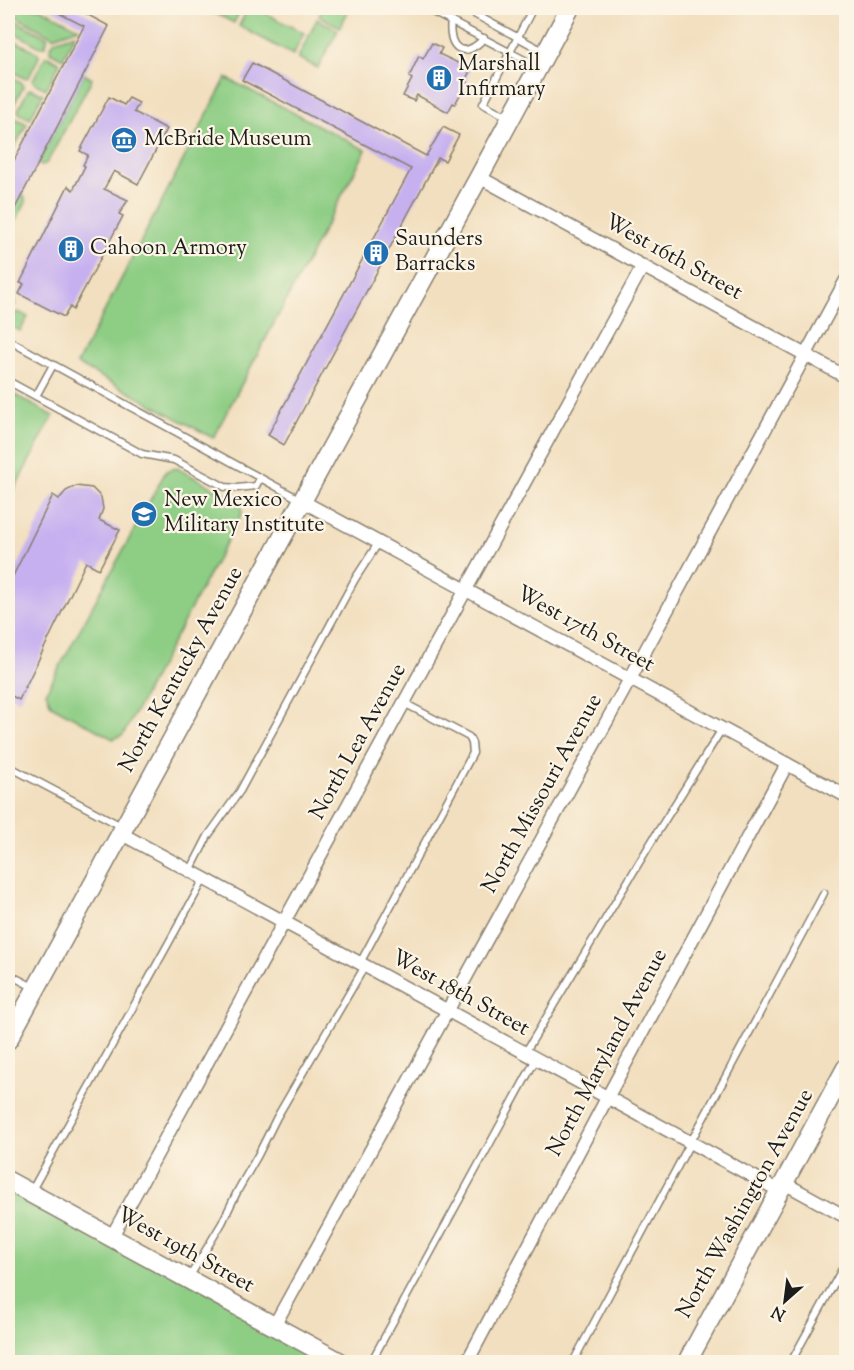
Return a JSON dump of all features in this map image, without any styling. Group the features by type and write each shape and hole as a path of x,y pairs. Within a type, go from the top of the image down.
{"street":[{"name":"North Kentucky Avenue","path":"8,1040 570,8"},
{"name":"West 16th Street","path":"479,177 846,377"},
{"name":"North Lea Avenue","path":"111,1238 643,266"},
{"name":"North Missouri Avenue","path":"274,1326 630,679 846,280"},
{"name":"West 17th Street","path":"302,501 846,796"},
{"name":"North Maryland Avenue","path":"467,1362 788,764"},
{"name":"West 18th Street","path":"122,830 190,871 691,1143 846,1217"},
{"name":"North Washington Avenue","path":"687,1362 846,1068"},
{"name":"West 19th Street","path":"8,1181 340,1362"}],"lane":[{"path":"424,8 510,52 542,60"},
{"path":"464,8 518,37 542,60"},
{"path":"510,119 483,104 532,8"},
{"path":"451,21 451,38 459,48 470,50 484,38"},
{"path":"8,340 302,501"},
{"path":"36,396 53,365"},
{"path":"8,381 142,454 174,460 225,486 237,488 256,486 260,478"},
{"path":"190,871 208,836 240,791 355,579 379,542"},
{"path":"188,1280 222,1223 277,1117 362,965 472,753 472,743 469,737 404,702"},
{"path":"371,1362 530,1056 643,856 722,729"},
{"path":"8,766 122,830"},
{"path":"30,1194 204,878"},
{"path":"573,1362 824,893"},
{"path":"8,974 35,989"},
{"path":"791,1362 846,1262"}],"green space":[{"path":"8,8 40,8 79,28 53,37 8,12"},
{"path":"205,8 237,8 240,11 234,23"},
{"path":"248,8 255,8 304,33 293,55 239,26"},
{"path":"323,8 350,8 340,27 319,16"},
{"path":"8,17 47,37 45,46 40,47 8,29"},
{"path":"317,19 338,30 318,68 298,58"},
{"path":"75,34 63,59 50,52 54,41"},
{"path":"8,37 38,53 39,57 29,77 24,78 8,69"},
{"path":"48,56 60,63 46,89 34,83 33,80 45,57"},
{"path":"84,74 92,79 47,163 38,164"},
{"path":"8,75 21,82 23,87 13,106 9,107 8,107"},
{"path":"226,78 366,150 213,438 77,364"},
{"path":"28,90 43,94 30,119 18,110"},
{"path":"15,118 27,124 14,148 8,144 7,133 10,123"},
{"path":"18,182 26,202 8,236 8,201"},
{"path":"8,270 10,271 15,305 8,300"},
{"path":"8,306 9,310 28,317 20,331 8,324"},
{"path":"8,391 53,416 8,501"},
{"path":"177,468 240,502 242,513 123,735 113,739 51,705 46,692 166,471"},
{"path":"8,1181 340,1362 8,1362"}],"building":[{"path":"49,8 75,8 109,26 8,222 8,172 84,26"},
{"name":"Marshall Infirmary","path":"432,43 442,48 439,54 471,69 466,79 468,80 448,112 417,95 414,101 403,96 412,79 409,77 419,56 423,59"},
{"name":"Saunders Barracks","path":"252,63 426,156 443,127 459,135 445,161 438,158 284,445 268,435 411,169 242,80"},
{"name":"Cahoon Armory","path":"109,97 124,105 129,98 139,103 134,112 167,129 138,184 114,171 104,189 128,200 119,214 123,216 73,310 70,307 64,317 19,294 24,284 20,283 68,186 73,190 85,166 83,165 88,155 80,151"},
{"path":"76,486 92,488 101,497 103,509 99,520 120,530 99,569 86,562 19,700 8,694 8,579 11,580 53,495 59,499 66,491"}],"place":[{"name":"Marshall Infirmary","path":"439,78"},
{"name":"McBride Museum","path":"124,140"},
{"name":"Cahoon Armory","path":"71,249"},
{"name":"Saunders Barracks","path":"376,253"},
{"name":"New Mexico Military Institute","path":"144,514"}]}
